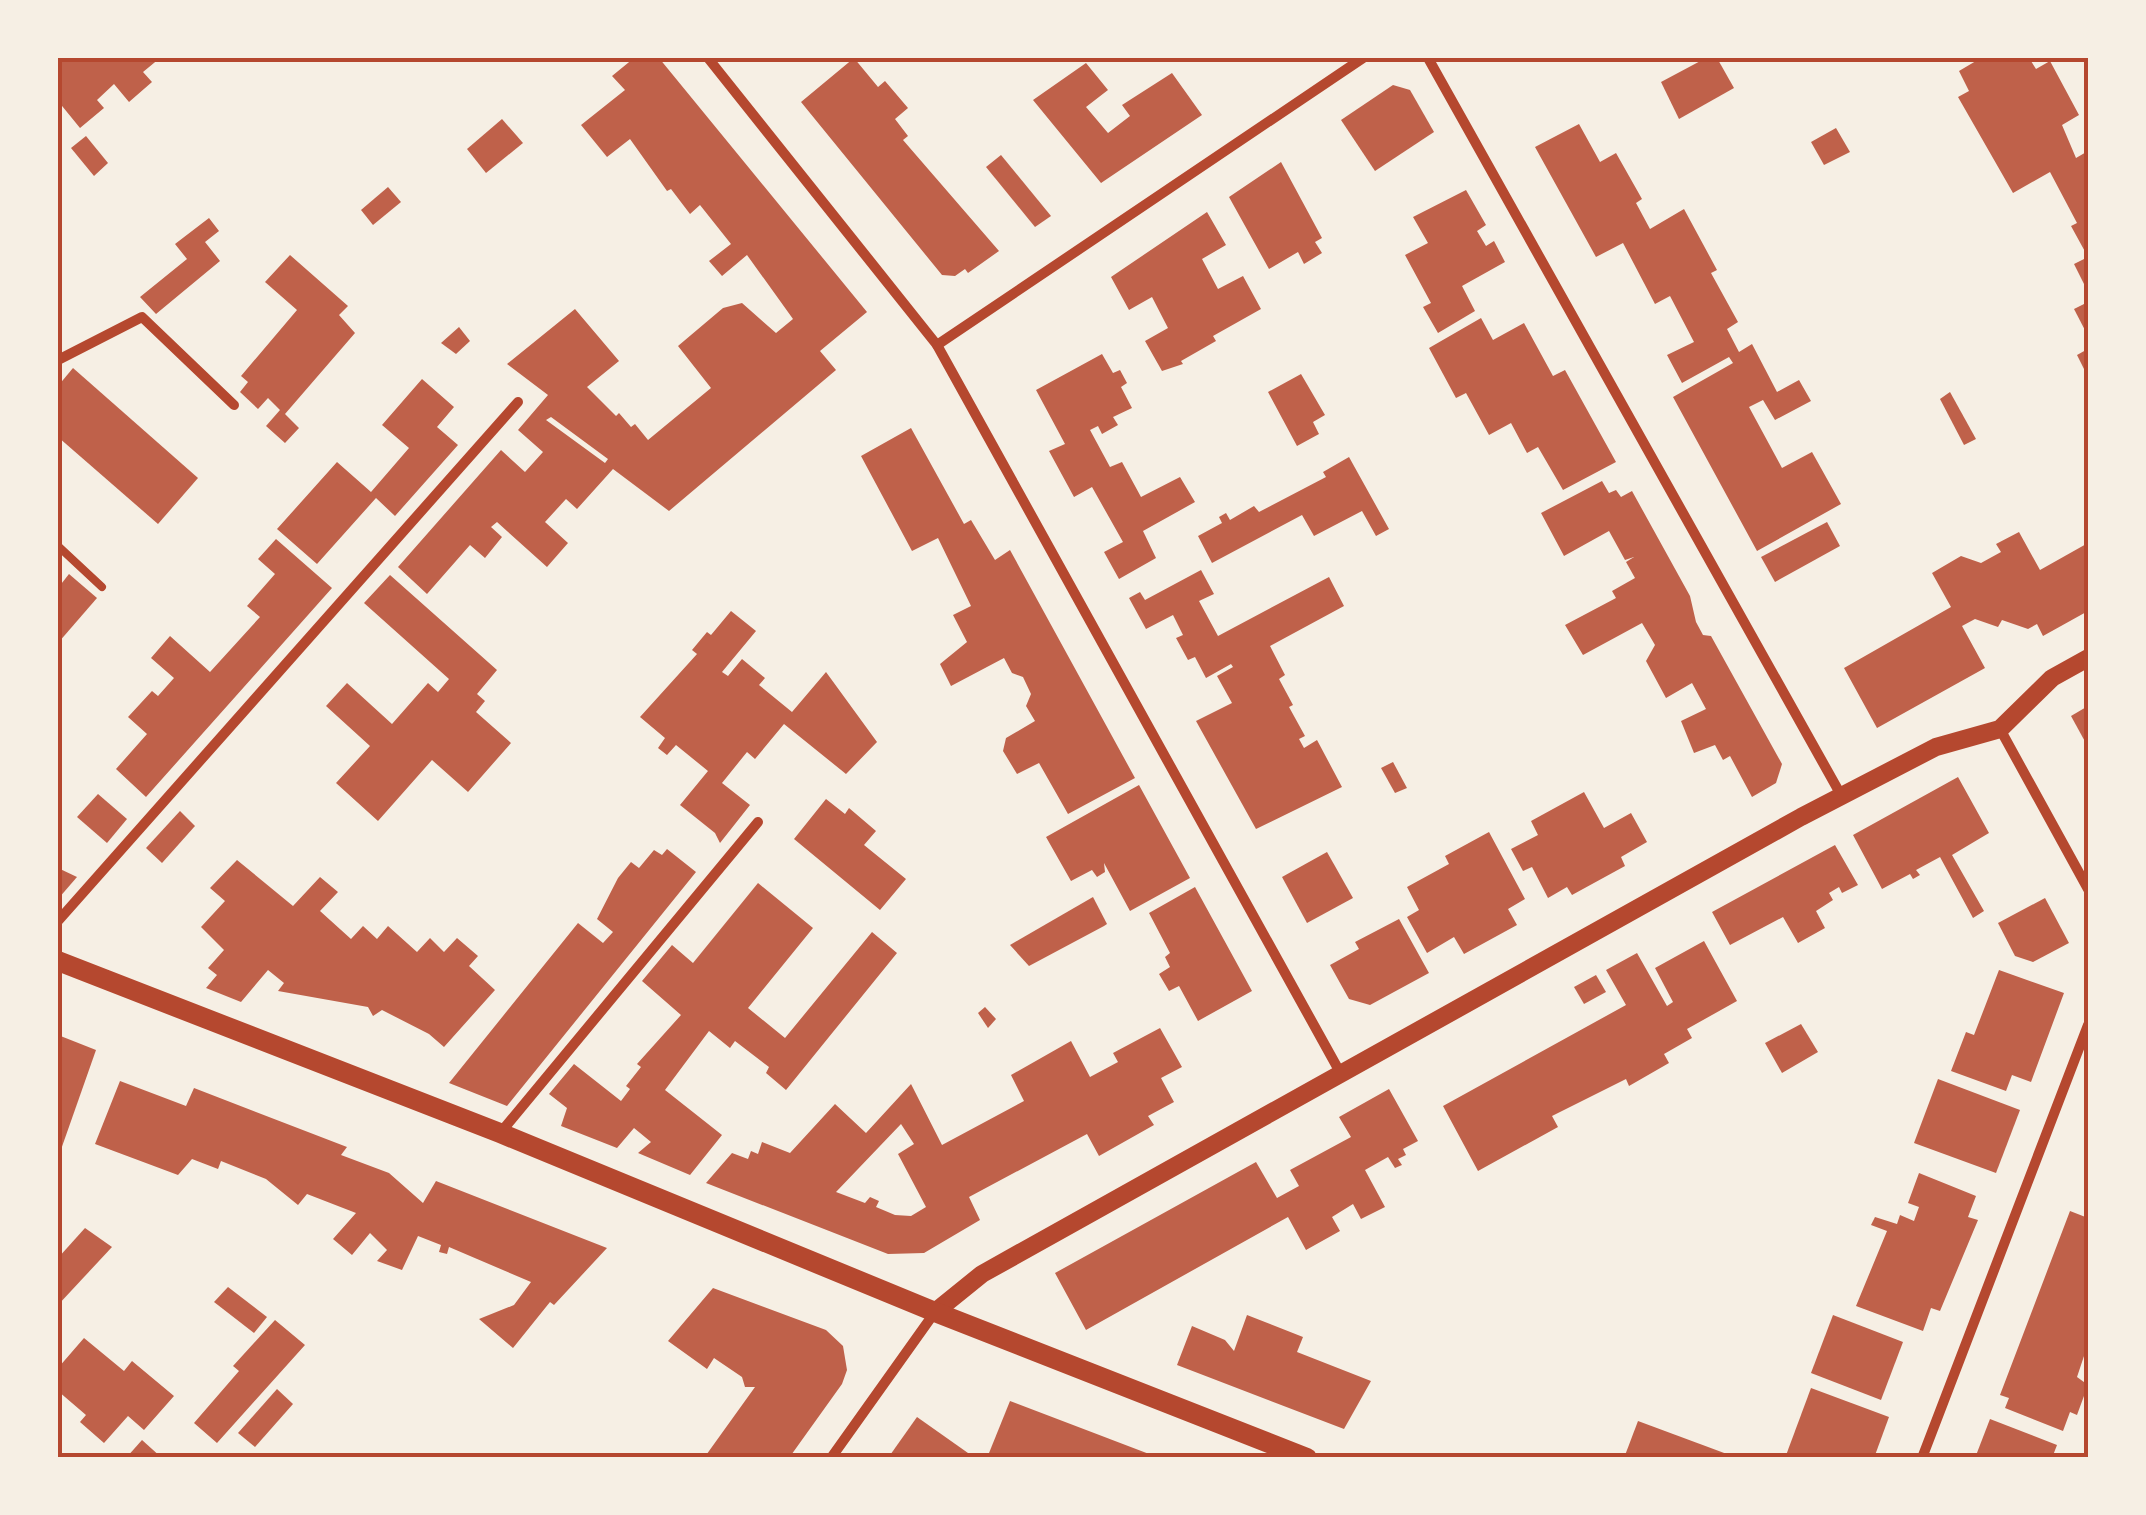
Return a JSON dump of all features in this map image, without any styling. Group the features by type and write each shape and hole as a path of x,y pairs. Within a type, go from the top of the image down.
{"main road":[{"path":"58,961 500,1132 934,1312 1307,1458"}],"street":[{"path":"708,58 937,346 1342,1075"},
{"path":"937,346 1363,58"},
{"path":"1428,58 1842,795"},
{"path":"58,360 142,317 234,405"},
{"path":"58,921 518,402"},
{"path":"831,1458 934,1312 982,1274 1842,795 1936,747 2000,729 2052,678 2088,658"},
{"path":"2000,729 2088,890"},
{"path":"500,1132 758,822"},
{"path":"1922,1458 2088,1025"}],"lane":[{"path":"58,546 102,587"}],"building":[{"path":"58,58 160,58 143,72 152,82 129,102 114,84 97,100 104,108 80,128 58,101"},
{"path":"634,58 659,58 867,312 820,351 836,370 669,511 613,469 577,509 566,499 545,522 568,543 547,567 497,522 491,527 502,537 485,558 470,545 427,594 398,567 501,450 525,472 543,452 518,430 548,395 507,364 575,309 619,361 587,387 616,416 619,413 631,427 635,424 648,440 711,388 678,346 723,308 742,303 776,333 793,319 747,255 722,276 709,261 731,244 700,205 690,214 671,189 667,191 630,139 607,157 581,125 625,90 612,76","holes":["551,417 608,459 605,463 546,420"]},
{"path":"854,58 878,87 885,81 908,108 895,119 908,136 903,140 999,251 968,273 965,269 955,276 942,275 801,102"},
{"path":"1706,58 1717,58 1734,88 1679,119 1661,82"},
{"path":"1981,58 2029,58 2036,69 2050,61 2079,115 2062,125 2076,158 2088,151 2088,257 2071,226 2077,223 2050,172 2013,193 1958,97 1969,91 1959,71"},
{"path":"1086,63 1108,90 1086,107 1108,133 1130,116 1122,105 1172,73 1202,115 1101,183 1033,100"},
{"path":"1393,85 1410,90 1434,132 1375,171 1341,120"},
{"path":"502,119 523,143 486,173 467,149"},
{"path":"1579,124 1600,162 1616,153 1642,199 1636,203 1650,229 1684,209 1717,270 1711,273 1738,322 1727,329 1739,352 1752,344 1777,392 1799,380 1811,401 1775,420 1763,400 1749,407 1782,468 1812,452 1841,504 1757,551 1673,397 1733,363 1729,357 1682,383 1667,355 1694,342 1670,296 1655,304 1623,243 1596,257 1535,147"},
{"path":"1836,128 1850,152 1824,165 1811,142"},
{"path":"86,136 108,163 94,176 71,148"},
{"path":"1001,155 1051,216 1035,227 986,167"},
{"path":"1281,162 1322,238 1315,242 1322,253 1304,264 1298,252 1269,269 1229,197"},
{"path":"388,187 401,202 373,225 361,210"},
{"path":"1466,190 1486,225 1477,231 1486,246 1494,241 1505,262 1462,286 1475,311 1438,333 1423,307 1431,303 1405,255 1428,243 1413,217"},
{"path":"1207,212 1226,245 1202,259 1218,289 1243,276 1261,309 1213,336 1216,341 1181,361 1183,364 1162,371 1145,341 1168,328 1152,297 1129,310 1111,277"},
{"path":"209,218 219,231 205,242 220,261 156,314 140,297 187,259 175,244"},
{"path":"290,255 348,306 339,315 355,333 285,414 299,428 285,443 266,426 280,410 268,398 258,409 240,392 248,382 241,376 297,310 265,282"},
{"path":"2088,257 2088,281 2084,284 2074,264"},
{"path":"2088,302 2088,336 2074,309"},
{"path":"1481,318 1493,340 1524,323 1553,376 1565,370 1616,462 1563,490 1538,447 1527,453 1511,423 1489,435 1466,393 1456,398 1429,348"},
{"path":"459,327 470,341 456,354 441,343"},
{"path":"2088,351 2088,377 2077,355"},
{"path":"1102,354 1113,373 1120,370 1127,383 1121,387 1132,408 1113,417 1118,425 1102,434 1098,426 1090,430 1110,467 1122,462 1141,497 1180,477 1195,502 1143,531 1156,558 1119,579 1104,552 1123,542 1092,487 1074,497 1049,451 1065,444 1036,390"},
{"path":"73,368 198,478 158,524 58,437 58,386"},
{"path":"1301,374 1325,415 1313,422 1319,434 1297,446 1268,392"},
{"path":"422,379 454,407 437,427 458,445 395,516 376,498 317,564 277,529 337,462 371,492 409,448 382,425"},
{"path":"1950,392 1976,439 1964,445 1940,399"},
{"path":"911,428 964,524 971,520 995,560 1010,550 1135,778 1068,814 1039,763 1017,774 1003,751 1006,738 1035,721 1026,706 1031,694 1023,677 1012,673 1004,658 951,686 940,664 967,642 953,615 971,606 938,538 912,551 861,456"},
{"path":"1349,457 1389,529 1376,536 1362,511 1314,536 1302,515 1212,563 1198,536 1222,523 1219,517 1226,513 1230,520 1254,506 1259,512 1326,477 1323,472"},
{"path":"1602,481 1609,493 1616,490 1621,497 1632,491 1690,596 1703,635 1711,636 1782,764 1776,783 1752,797 1730,756 1723,760 1715,745 1694,753 1681,721 1706,709 1692,683 1666,698 1646,661 1655,645 1642,623 1583,655 1565,625 1616,598 1612,591 1635,578 1626,562 1634,557 1625,560 1609,531 1564,556 1541,513"},
{"path":"1827,522 1840,546 1775,582 1761,557"},
{"path":"2019,532 2040,570 2088,543 2088,611 2043,636 2037,624 2028,629 2002,620 1998,627 1975,619 1962,626 1985,668 1877,728 1844,668 1951,607 1932,573 1961,556 1981,563 2001,552 1996,544"},
{"path":"276,539 332,588 146,797 116,769 147,734 128,717 152,691 158,696 174,678 151,658 170,636 210,672 260,617 247,606 275,574 258,559"},
{"path":"1201,570 1214,594 1199,601 1218,636 1329,577 1344,606 1270,646 1285,675 1279,679 1293,705 1289,707 1305,736 1299,739 1304,748 1317,740 1342,787 1256,829 1196,721 1232,703 1217,676 1233,667 1231,664 1206,678 1195,657 1188,660 1176,638 1183,635 1173,615 1146,629 1129,598 1140,592 1145,600"},
{"path":"69,574 97,598 58,643 58,588"},
{"path":"390,575 497,670 477,694 485,701 476,712 511,743 468,792 432,760 378,821 336,783 370,746 326,706 347,683 392,724 428,683 438,692 449,679 364,603"},
{"path":"731,611 756,631 722,672 728,676 742,659 765,678 759,685 792,712 826,672 877,742 846,774 784,724 755,759 747,752 722,783 750,805 720,843 715,833 680,805 708,771 676,745 667,755 658,748 665,738 640,717 697,654 692,650 707,632 711,635"},
{"path":"2088,706 2088,747 2071,716"},
{"path":"1393,762 1407,788 1395,793 1381,768"},
{"path":"1958,777 1989,833 1952,855 1984,911 1973,918 1940,857 1916,870 1920,875 1913,879 1910,874 1882,889 1853,835"},
{"path":"1139,785 1190,878 1130,911 1104,863 1105,872 1097,877 1092,870 1071,881 1046,837"},
{"path":"1584,792 1604,828 1631,813 1647,842 1621,857 1625,866 1572,895 1567,887 1548,898 1532,867 1523,871 1511,849 1538,835 1531,821"},
{"path":"98,794 127,819 107,843 77,817"},
{"path":"826,799 845,814 849,808 876,831 864,845 906,879 880,910 794,839"},
{"path":"180,811 195,826 162,863 146,848"},
{"path":"1489,832 1525,899 1508,909 1517,925 1464,954 1454,937 1427,953 1407,917 1419,910 1407,887 1449,864 1445,856"},
{"path":"1835,845 1858,885 1842,893 1839,887 1829,893 1833,900 1816,911 1825,928 1798,943 1783,917 1730,945 1712,912"},
{"path":"667,849 696,872 507,1106 449,1083 578,923 603,943 613,932 597,919 631,862 639,868 654,850 662,855"},
{"path":"1327,852 1353,898 1307,923 1282,877"},
{"path":"237,860 293,906 320,877 338,892 320,911 351,939 363,926 377,939 388,926 417,952 430,938 444,952 457,938 478,956 469,966 495,990 444,1047 429,1034 382,1010 373,1016 368,1007 278,991 284,983 268,970 241,1002 206,988 217,975 208,968 224,950 201,927 225,901 210,888"},
{"path":"58,868 77,877 58,899"},
{"path":"758,883 813,928 748,1008 785,1038 872,932 897,953 786,1090 766,1073 769,1067 735,1041 730,1048 709,1031 665,1090 722,1135 690,1175 638,1153 651,1142 634,1128 617,1148 561,1126 567,1108 549,1094 574,1064 621,1101 630,1089 626,1086 641,1067 637,1064 681,1015 642,981 672,945 693,963"},
{"path":"1195,887 1252,991 1198,1021 1179,986 1169,991 1159,974 1170,967 1165,957 1170,953 1149,913"},
{"path":"1093,897 1107,924 1104,926 1029,966 1010,945"},
{"path":"2045,898 2069,943 2033,962 2015,956 1998,923"},
{"path":"1399,919 1429,973 1370,1005 1349,999 1330,965 1359,949 1355,942"},
{"path":"1704,941 1737,1001 1687,1029 1692,1038 1664,1054 1669,1063 1629,1086 1626,1079 1552,1116 1558,1127 1478,1171 1443,1106 1626,1005 1606,970 1637,953 1667,1006 1673,1002 1655,968"},
{"path":"1999,970 2064,993 2031,1082 2012,1075 2006,1091 1951,1071 1966,1032 1974,1035"},
{"path":"1596,975 1606,992 1584,1004 1574,987"},
{"path":"985,1007 996,1019 988,1028 978,1013"},
{"path":"1801,1024 1818,1052 1782,1073 1765,1043"},
{"path":"1160,1028 1182,1067 1161,1078 1174,1102 1148,1116 1154,1125 1099,1156 1087,1134 969,1197 980,1220 924,1253 888,1254 706,1183 732,1153 748,1159 751,1151 758,1154 762,1142 790,1153 835,1104 866,1133 911,1084 942,1145 1024,1101 1011,1075 1071,1041 1090,1077 1118,1062 1113,1053","holes":["901,1124 914,1144 898,1154 926,1207 911,1216 895,1215 876,1207 879,1201 870,1197 865,1203 836,1192"]},
{"path":"58,1035 96,1050 58,1158"},
{"path":"1938,1079 2020,1110 1996,1173 1914,1143"},
{"path":"120,1081 186,1106 194,1088 347,1147 341,1155 389,1173 423,1203 436,1181 607,1248 554,1305 550,1302 513,1348 479,1319 514,1305 531,1282 449,1247 447,1254 439,1252 441,1245 418,1236 402,1270 377,1261 387,1250 370,1233 352,1255 333,1239 356,1213 307,1194 298,1205 266,1179 221,1161 218,1169 192,1159 178,1175 95,1144"},
{"path":"1389,1089 1418,1141 1403,1149 1406,1155 1398,1159 1402,1165 1395,1168 1388,1157 1365,1170 1385,1207 1361,1219 1353,1204 1332,1217 1340,1231 1306,1250 1288,1217 1086,1330 1055,1273 1256,1162 1277,1198 1299,1186 1290,1170 1351,1137 1339,1117"},
{"path":"1919,1173 1976,1196 1968,1217 1978,1220 1940,1311 1931,1308 1923,1331 1856,1306 1887,1231 1871,1225 1875,1217 1897,1224 1900,1215 1914,1221 1919,1207 1908,1203"},
{"path":"2070,1211 2088,1218 2088,1344 2077,1377 2088,1385 2077,1415 2070,1412 2063,1431 2005,1408 2009,1398 2000,1395"},
{"path":"85,1228 112,1247 58,1305 58,1258"},
{"path":"228,1287 267,1317 254,1333 214,1302"},
{"path":"713,1288 826,1330 843,1346 847,1370 842,1384 789,1458 704,1458 755,1387 745,1387 742,1377 714,1358 707,1369 668,1341"},
{"path":"1247,1315 1303,1337 1297,1352 1371,1381 1344,1429 1177,1365 1192,1326 1225,1340 1234,1351"},
{"path":"1833,1315 1903,1342 1881,1400 1811,1373"},
{"path":"275,1320 305,1345 217,1443 194,1423 239,1371 233,1366"},
{"path":"84,1338 124,1371 132,1361 174,1396 144,1430 128,1416 104,1443 80,1422 86,1415 58,1391 58,1368"},
{"path":"1811,1388 1889,1417 1874,1458 1785,1458"},
{"path":"277,1389 293,1404 255,1447 238,1433"},
{"path":"1010,1401 1157,1457 1157,1458 987,1458"},
{"path":"917,1417 968,1453 965,1458 888,1458"},
{"path":"1990,1419 2057,1445 2052,1458 1975,1458"},
{"path":"1638,1421 1735,1457 1624,1458"},
{"path":"142,1440 162,1458 126,1458"}]}
